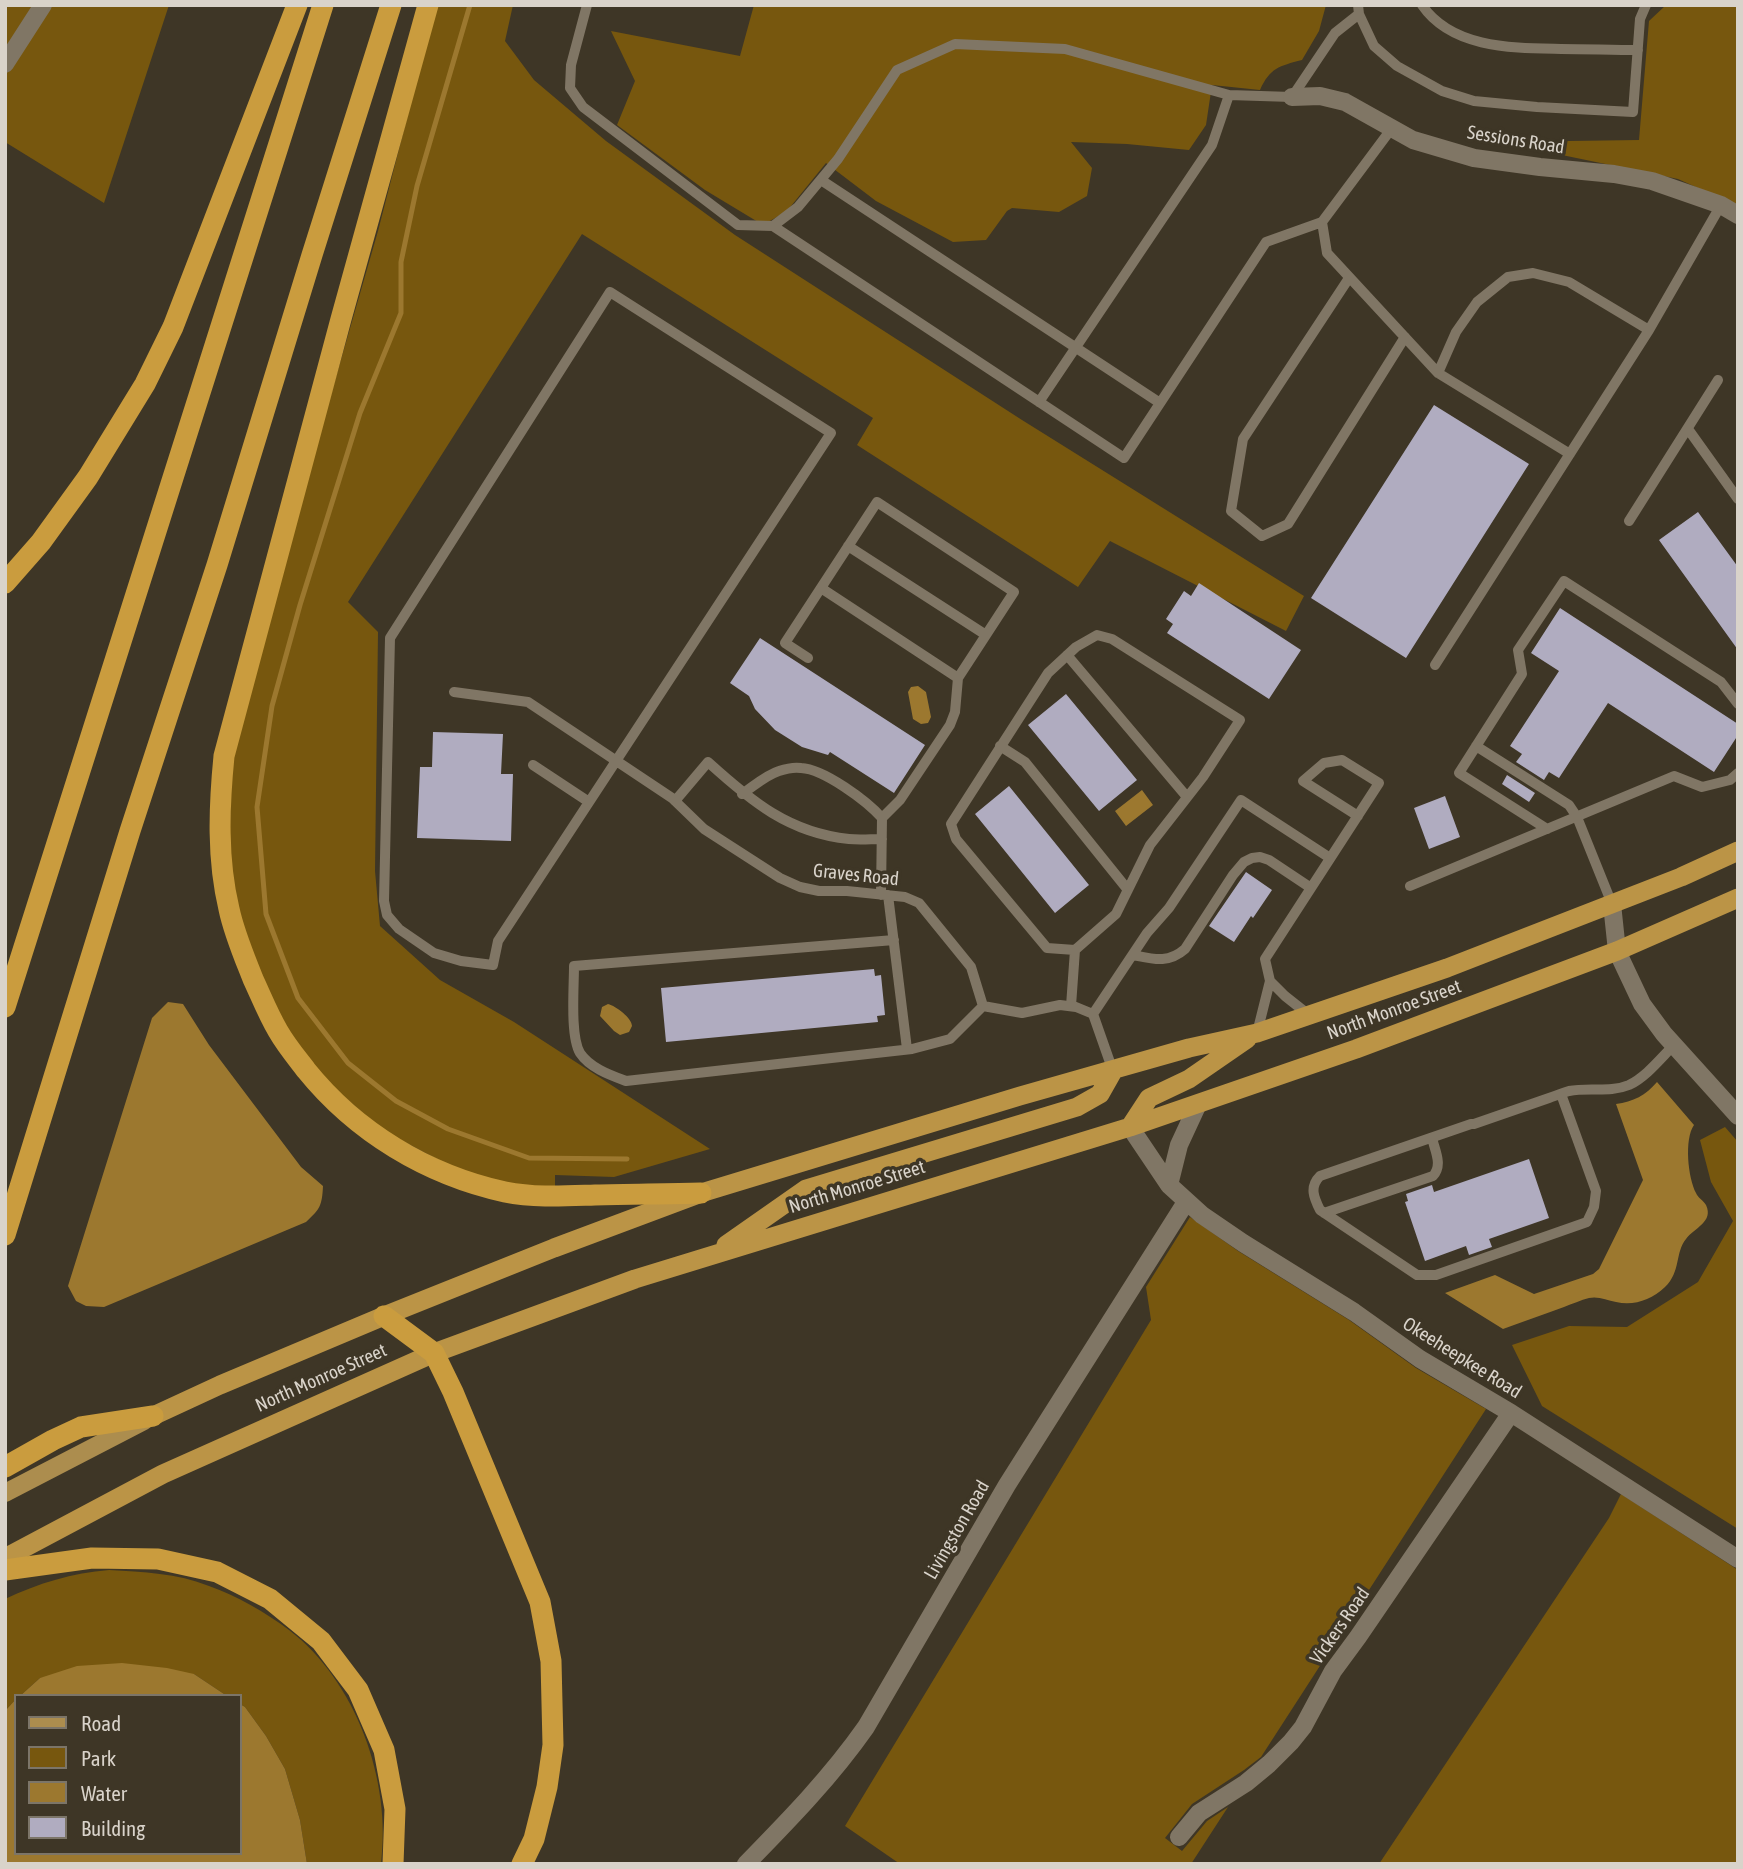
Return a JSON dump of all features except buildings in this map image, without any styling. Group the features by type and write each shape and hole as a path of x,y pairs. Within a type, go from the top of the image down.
{"highway":[{"path":"5,583 41,542 88,477 145,384 173,327 297,5"},
{"path":"5,1007 323,5"},
{"path":"5,1235 391,5"},
{"path":"428,5 224,756 219,804 221,853 228,908 241,950 279,1034 332,1099 389,1145 461,1179 505,1192 537,1196 701,1193"},
{"name":"North Monroe Street","path":"153,1416 384,1316 701,1193 1020,1096 1189,1048 1257,1033 1447,968 1681,877 1738,851"},
{"name":"North Monroe Street","path":"5,1558 163,1474 434,1353 635,1279 1130,1128 1417,1028 1618,951 1738,898"},
{"path":"1130,1128 1149,1098 1189,1079 1257,1033"},
{"path":"711,1255 806,1189 1077,1107 1100,1094 1112,1071"},
{"path":"384,1316 434,1353 453,1392 540,1602 551,1661 553,1745 547,1787 534,1839 522,1864"},
{"path":"7,1466 81,1427 153,1416"},
{"path":"5,1570 92,1558 158,1559 217,1572 270,1599 321,1641 358,1690 384,1750 395,1810 393,1864"}],"main road":[{"name":"North Monroe Street","path":"5,1493 153,1416"}],"street":[{"path":"5,64 43,5"},
{"name":"Sessions Road","path":"1292,97 1321,96 1345,102 1413,140 1474,158 1652,181 1721,205 1738,215"},
{"path":"1612,904 1618,951 1642,1004 1674,1045 1738,1116"},
{"path":"1169,1185 1179,1145 1198,1104"},
{"name":"Okeeheepkee Road","path":"1130,1128 1169,1185 1186,1202 1243,1243 1354,1312 1420,1359 1511,1413 1738,1559"},
{"name":"Livingston Road","path":"746,1864 803,1806 866,1727 1007,1485 1186,1202"},
{"name":"Vickers Road","path":"1179,1837 1199,1813 1246,1783 1269,1764 1303,1727 1333,1671 1511,1413"}],"lane":[{"path":"587,5 570,65 570,89 583,107 738,225 773,226 1124,458 1266,242 1322,222 1392,128"},
{"path":"1422,5 1429,16 1449,30 1472,40 1505,48 1638,50"},
{"path":"773,226 798,207 838,159 897,70 955,44 1065,49 1229,95 1292,97 1335,33 1358,9 1374,46 1397,66 1442,91 1475,101 1633,111 1640,19 1646,5"},
{"path":"1039,402 1212,145 1229,95"},
{"path":"821,180 1160,403"},
{"path":"1436,665 1649,330 1721,205"},
{"path":"1322,222 1327,253 1438,373 1570,454"},
{"path":"1438,373 1456,332 1477,302 1508,277 1533,273 1569,282 1649,330"},
{"path":"1349,278 1243,439 1231,511 1262,536 1288,524 1405,337"},
{"path":"610,292 831,433 589,802 498,941 493,965 461,961 434,953 399,929 387,915 384,901 390,638 610,292"},
{"path":"1629,521 1718,380"},
{"path":"1688,429 1738,499"},
{"path":"807,658 785,643 877,502 1014,592 958,678 955,712 950,725 900,800 882,818 885,895 894,940 907,1049"},
{"path":"848,546 986,635"},
{"path":"1547,829 1459,773 1522,674 1518,650 1564,581 1721,682 1738,704"},
{"path":"821,589 958,678"},
{"path":"1071,1006 1075,950 1116,914 1150,845 1203,777 1240,720 1112,639 1097,635 1067,655 1048,673 951,824 956,839 1047,948 1075,950"},
{"path":"1067,655 1187,797"},
{"name":"Graves Road","path":"454,692 528,702 675,801 704,830 780,878 800,887 819,891 905,897 919,903 971,967 983,1006"},
{"path":"1000,746 1025,762 1128,890"},
{"path":"1476,746 1569,805 1577,817 1612,904"},
{"path":"1257,1033 1270,981 1265,959 1330,858 1358,816 1379,783 1342,760 1324,763 1303,781 1358,816"},
{"path":"675,801 708,762 743,794 789,824 820,834 850,839 882,839"},
{"path":"533,765 589,802"},
{"path":"743,794 780,770 801,768 822,774 862,799 882,818"},
{"path":"1410,886 1674,776 1702,787 1730,780 1738,773"},
{"path":"1093,1014 1147,933 1169,908 1241,800 1330,858"},
{"path":"1132,955 1154,959 1177,956 1185,949 1238,867 1252,858 1269,860 1311,888"},
{"path":"894,940 574,966 575,1039 581,1054 591,1064 626,1081 907,1049 950,1039 983,1006 1022,1013 1060,1004 1093,1014"},
{"path":"1270,981 1309,1015"},
{"path":"1093,1014 1112,1071"},
{"path":"1561,1094 1596,1191 1594,1208 1587,1222 1436,1275 1417,1275 1320,1210 1313,1191 1314,1182 1320,1176 1561,1094 1571,1091 1626,1086 1638,1080 1674,1045"},
{"path":"1324,1213 1433,1176 1439,1165 1432,1138"}],"green space":[{"path":"5,5 169,5 104,203 5,142"},
{"path":"436,5 513,5 505,41 534,80 606,141 735,235 1022,420 1304,596 1286,631 1110,541 1078,587 857,445 873,418 582,234 348,602 378,632 375,871 380,926 440,980 514,1022 710,1149 614,1177 555,1175 555,1189 492,1181 456,1169 384,1131 319,1075 282,1024 246,944 229,864 232,758 317,443 378,231"},
{"path":"754,5 1326,5 1319,31 1302,60 1276,69 1260,90 1212,85 1206,125 1189,150 1071,142 1092,168 1087,196 1059,212 1012,208 986,240 953,242 876,201 826,163 787,211 763,225 705,190 617,125 635,81 611,31 740,56"},
{"path":"1666,5 1738,5 1738,206 1678,179 1499,142 1639,140 1649,21"},
{"path":"1725,1127 1738,1142 1738,1529 1542,1406 1512,1345 1569,1326 1627,1327 1698,1282 1733,1221 1711,1182 1700,1140"},
{"path":"1190,1217 1238,1251 1349,1320 1416,1368 1486,1409 1261,1757 1192,1804 1165,1838 1182,1851 1207,1821 1228,1807 1191,1864 900,1864 845,1826 1151,1320 1146,1287"},
{"path":"1621,1494 1738,1570 1738,1864 1379,1864 1609,1518"},
{"path":"109,1570 172,1576 197,1582 240,1600 270,1617 313,1651 333,1676 364,1735 381,1800 381,1864 307,1864 300,1820 285,1769 266,1736 242,1705 242,1694 224,1694 194,1674 40,1678 22,1694 14,1694 14,1701 5,1711 5,1599 30,1588"}],"water":[{"path":"918,686 926,692 931,717 928,723 921,724 913,719 908,692 911,687"},
{"path":"1142,790 1153,805 1126,826 1115,811"},
{"path":"168,1002 183,1004 209,1045 301,1167 323,1186 321,1203 306,1222 104,1307 86,1306 76,1301 68,1286 152,1018"},
{"path":"608,1004 629,1019 632,1026 629,1032 620,1035 600,1016 602,1007"},
{"path":"1657,1082 1694,1125 1689,1139 1689,1169 1696,1193 1708,1211 1702,1224 1683,1244 1676,1269 1665,1287 1648,1299 1636,1302 1589,1298 1503,1329 1445,1293 1495,1275 1534,1294 1593,1274 1599,1269 1643,1180 1616,1104 1639,1097"},
{"path":"122,1663 167,1668 194,1674 224,1694 22,1694 40,1678 77,1666"},
{"path":"14,1701 14,1855 242,1855 242,1705 266,1736 285,1769 300,1820 307,1864 5,1864 5,1711"}],"waterway":[{"path":"470,5 417,186 401,262 401,313 360,413 300,605 272,706 257,807 266,914 298,998 348,1063 396,1101 448,1129 529,1158 627,1159"}]}
